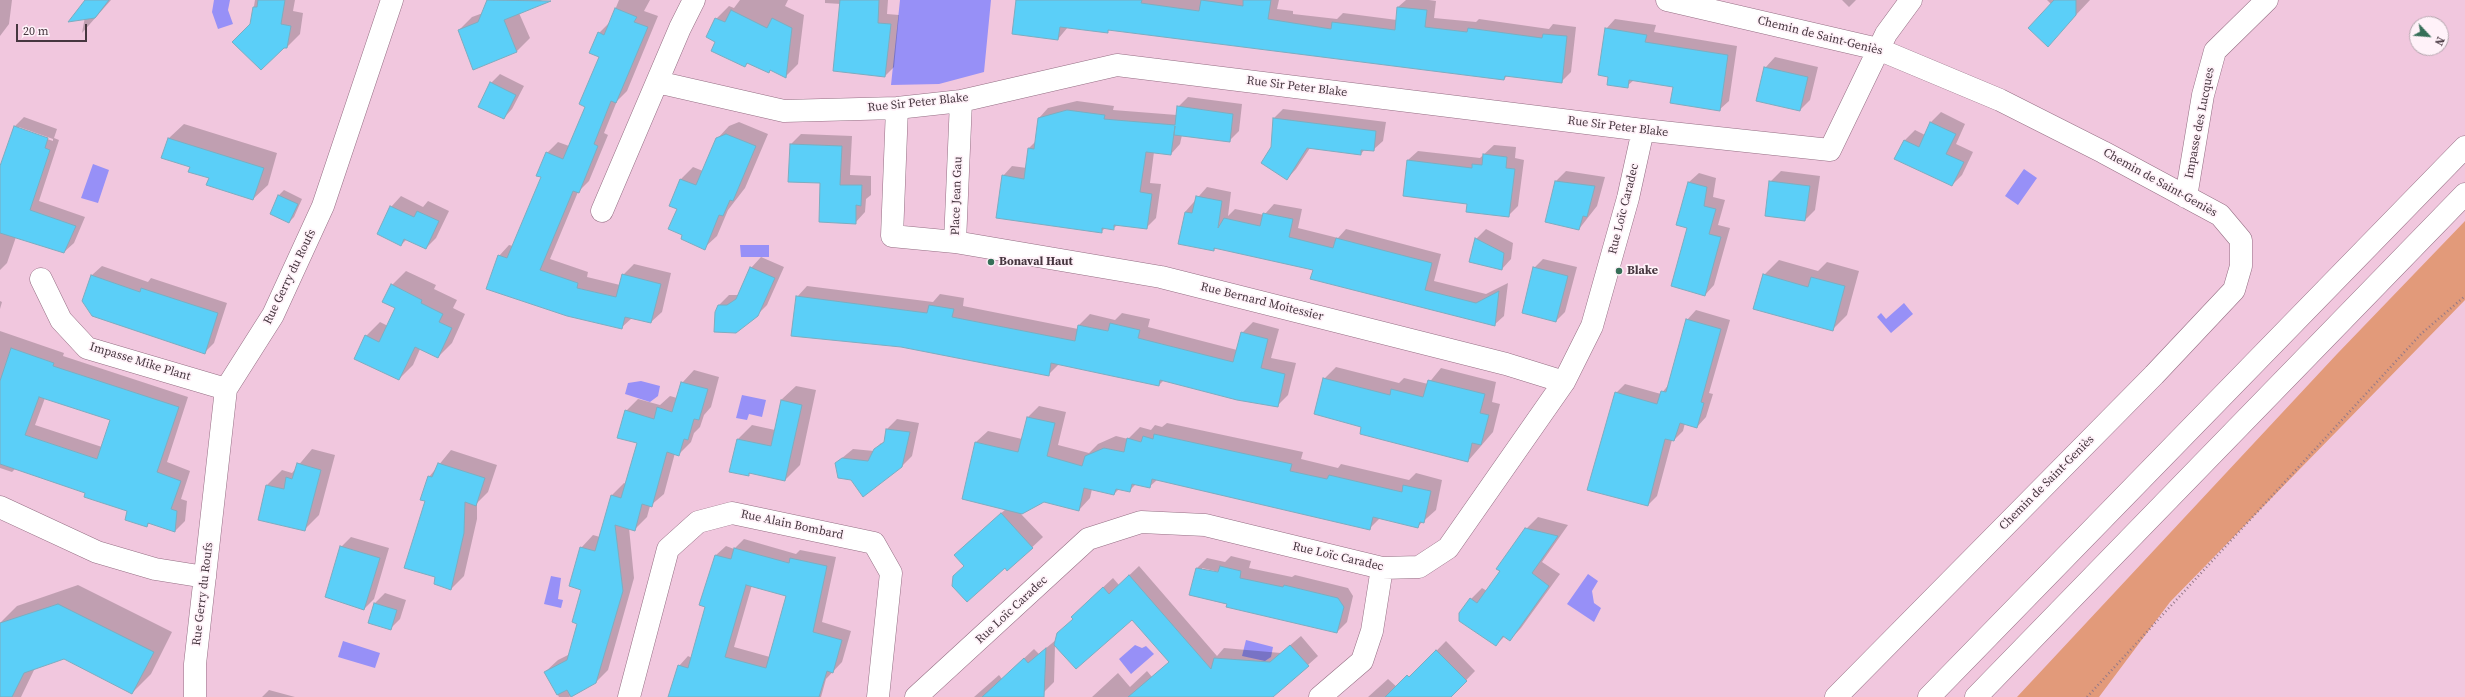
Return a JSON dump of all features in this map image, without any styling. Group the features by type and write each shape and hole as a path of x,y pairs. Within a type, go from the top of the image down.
{"main road":[{"name":"Rue Gerry du Roufs","path":"195,697 195,664 226,389 273,315 324,206 392,0"},
{"path":"602,211 694,0"},
{"name":"Chemin de Saint-Geniès","path":"1667,0 1878,49 2000,100 2103,152 2220,215 2241,240 2241,266 2234,290 2154,375 1836,697"},
{"path":"1878,49 1886,34 1911,0"},
{"name":"Impasse des Lucques","path":"2186,197 2204,94 2215,51 2267,0"},
{"name":"Rue Sir Peter Blake","path":"657,82 784,112 897,108 961,101 1117,65 1644,130 1830,150 1878,49"},
{"name":"Place Jean Gau","path":"897,108 892,236 956,242 961,101"},
{"name":"Rue Loïc Caradec","path":"916,697 1088,539 1142,522 1205,525 1382,568 1419,567 1448,548 1564,382 1592,326 1628,198 1644,130"},
{"path":"1929,697 2465,147"},
{"path":"1976,697 2465,194"},
{"name":"Rue Bernard Moitessier","path":"956,242 1161,277 1506,364 1564,382"},
{"name":"Impasse Mike Plant","path":"41,280 61,320 87,348 226,389"},
{"path":"0,507 97,552 155,569 205,577"},
{"name":"Rue Alain Bombard","path":"629,697 668,549 698,522 732,512 874,543 891,573 878,697"},
{"path":"1320,697 1362,661 1372,631 1382,568"}],"path":[{"path":"2087,697 2421,334 2465,296"}],"shaded area":[{"path":"214,0 230,0 228,10 233,24 218,29 212,12"},
{"path":"900,0 991,0 984,72 939,84 891,85"},
{"path":"93,164 109,170 98,203 81,198"},
{"path":"2024,169 2037,178 2018,205 2005,196"},
{"path":"2465,221 2465,300 2170,602 2099,697 2017,697 2337,354"},
{"path":"740,245 769,245 769,257 741,257"},
{"path":"1904,303 1913,314 1891,333 1877,317 1881,313 1886,319"},
{"path":"641,381 660,386 658,396 650,402 625,394 628,383"},
{"path":"742,395 766,400 762,417 749,414 747,420 736,418"},
{"path":"1588,574 1598,581 1592,591 1594,603 1601,608 1594,622 1567,604"},
{"path":"551,576 561,578 558,599 563,600 561,608 544,604"},
{"path":"1246,640 1273,647 1271,657 1265,661 1242,656"},
{"path":"343,641 380,653 375,668 338,657"},
{"path":"1135,645 1142,648 1146,646 1154,654 1131,674 1119,659"}],"building":[{"path":"85,0 109,0 95,18 68,22"},
{"path":"258,0 285,0 281,24 291,26 287,48 284,48 261,70 232,42 250,24 253,7 257,7"},
{"path":"487,0 551,1 504,20 517,52 473,70 458,30 478,22"},
{"path":"840,0 879,0 878,23 891,24 885,77 833,71"},
{"path":"1016,0 1142,0 1141,3 1199,11 1201,0 1243,6 1243,0 1271,0 1268,19 1331,29 1332,22 1395,30 1397,7 1427,10 1425,27 1467,32 1468,28 1542,38 1543,34 1567,36 1562,83 1505,76 1504,80 1108,30 1108,33 1060,27 1058,40 1012,34"},
{"path":"2054,0 2076,0 2076,15 2048,47 2028,28"},
{"path":"615,8 637,17 634,22 648,27 616,103 611,101 594,144 598,146 579,193 573,191 540,270 578,283 577,288 616,297 622,274 661,284 651,323 625,317 622,329 567,316 486,289 498,255 507,258 541,177 536,176 546,152 563,159 585,107 579,104 599,57 589,53 598,32 604,35"},
{"path":"731,10 767,28 772,18 792,28 786,78 770,70 769,73 747,63 745,67 711,51 715,42 706,37 715,18 725,22"},
{"path":"1605,28 1647,35 1645,42 1728,55 1720,111 1670,103 1673,87 1629,80 1628,88 1607,85 1608,77 1598,75"},
{"path":"1764,67 1808,77 1800,111 1756,101"},
{"path":"490,82 516,95 504,119 478,107"},
{"path":"1177,106 1233,114 1230,142 1174,135 1175,126 1171,155 1146,152 1140,192 1152,194 1147,229 1114,225 1114,230 1102,228 1102,233 996,218 1002,175 1024,179 1028,148 1034,149 1038,118 1067,110 1105,115 1104,119 1175,125"},
{"path":"1273,118 1376,131 1374,151 1361,150 1361,155 1307,148 1287,180 1261,163 1271,147"},
{"path":"1930,122 1956,134 1946,154 1964,162 1952,186 1894,159 1904,140 1919,147"},
{"path":"14,126 48,138 45,148 50,150 30,210 76,226 64,253 0,233 0,166"},
{"path":"726,134 756,146 733,201 730,200 723,216 719,215 705,250 681,239 682,235 668,229 677,209 669,206 680,179 696,185 716,138"},
{"path":"168,138 264,168 253,200 206,185 209,178 188,172 190,167 161,158"},
{"path":"790,144 842,146 840,185 862,185 861,206 856,205 856,224 819,222 820,183 788,182"},
{"path":"1483,154 1507,157 1506,168 1515,169 1509,217 1466,212 1467,204 1403,196 1407,160 1472,168 1472,164 1482,165"},
{"path":"1555,181 1595,186 1587,217 1583,216 1579,230 1545,222"},
{"path":"1769,181 1810,186 1805,221 1765,216"},
{"path":"1688,182 1707,187 1704,206 1716,209 1709,234 1721,237 1705,296 1671,286 1687,228 1676,225"},
{"path":"278,195 298,204 289,223 270,214"},
{"path":"1196,196 1222,201 1218,228 1224,218 1260,226 1263,213 1293,219 1289,237 1333,248 1336,238 1432,263 1425,290 1476,303 1499,291 1495,326 1310,279 1313,270 1214,248 1214,251 1178,244 1185,212 1192,213"},
{"path":"390,206 414,217 417,211 439,221 426,249 404,239 401,246 377,234"},
{"path":"1475,238 1504,253 1502,270 1469,262"},
{"path":"750,267 775,278 758,316 736,333 714,332 715,312 718,305 727,305 736,299"},
{"path":"1533,267 1568,276 1556,322 1522,313"},
{"path":"1763,274 1808,287 1811,277 1845,286 1833,331 1753,309"},
{"path":"91,275 140,292 141,288 218,313 205,354 92,316 82,301"},
{"path":"391,284 422,300 421,303 443,314 439,322 452,328 438,358 415,347 399,380 354,359 365,335 379,342 395,308 382,302"},
{"path":"796,296 927,313 929,305 954,309 952,317 1075,341 1078,325 1108,331 1110,323 1140,330 1138,338 1233,362 1241,332 1268,339 1261,368 1285,374 1278,407 1237,400 1160,380 1159,386 1051,363 1049,376 901,347 791,336"},
{"path":"1686,319 1721,329 1701,402 1704,403 1697,428 1680,423 1674,441 1665,439 1648,506 1587,490 1615,392 1657,404 1661,391 1666,392"},
{"path":"11,348 54,363 53,366 179,407 157,472 181,481 171,509 177,511 175,532 148,523 147,527 125,520 127,511 84,497 85,493 0,464 0,381","holes":["39,397 110,420 97,459 25,435"]},
{"path":"1323,378 1390,395 1391,389 1423,397 1428,380 1485,394 1480,413 1489,415 1481,445 1472,443 1468,462 1360,434 1361,427 1314,414"},
{"path":"681,382 708,389 699,420 694,419 688,440 684,439 679,456 667,452 652,507 642,504 635,531 615,525 623,591 596,683 571,697 567,690 557,695 544,672 567,660 577,624 572,622 581,590 569,586 580,547 595,551 611,495 621,498 637,443 617,438 625,410 654,419 657,407 672,412"},
{"path":"781,400 802,405 785,481 749,473 749,476 729,472 737,439 771,446"},
{"path":"1027,417 1055,423 1047,456 1082,466 1085,456 1104,448 1124,452 1127,438 1141,442 1143,436 1153,439 1154,434 1292,464 1290,471 1327,479 1329,475 1402,492 1403,485 1431,491 1424,523 1420,522 1418,528 1373,517 1370,530 1152,479 1150,488 1132,484 1130,492 1116,489 1114,495 1084,488 1079,511 1044,502 1022,514 962,499 975,442 1018,452"},
{"path":"886,429 910,432 902,467 863,497 851,480 838,478 835,463 842,458 868,461 874,449 884,442"},
{"path":"297,463 321,470 305,531 258,520 266,485 284,489 286,477 292,479"},
{"path":"438,463 485,478 476,506 465,502 464,533 451,590 434,584 435,577 404,568 425,501 420,500 428,476 432,477"},
{"path":"1001,513 1033,548 1007,571 1005,568 967,602 952,586 953,576 964,566 954,555"},
{"path":"1525,528 1558,536 1532,573 1549,586 1510,641 1503,636 1496,646 1459,621 1459,613 1470,598 1477,603 1500,571 1496,569"},
{"path":"340,546 380,558 364,610 325,597"},
{"path":"734,548 789,563 790,558 827,566 813,632 842,640 833,673 827,671 819,697 668,697 678,665 688,668 705,607 699,605 715,555 731,559","holes":["746,585 786,596 766,668 725,657"]},
{"path":"1220,566 1241,571 1240,578 1283,587 1284,585 1338,598 1344,607 1337,633 1226,607 1227,604 1189,595 1196,568 1218,572"},
{"path":"1129,575 1211,669 1214,658 1270,662 1290,645 1309,666 1273,697 1128,697 1169,662 1132,620 1076,669 1054,645 1057,633 1073,619 1071,617 1103,587 1109,594"},
{"path":"374,603 397,610 391,630 368,623"},
{"path":"58,604 154,652 132,694 64,659 24,673 12,697 0,697 0,623"},
{"path":"1046,648 1044,697 982,697 1024,658 1028,663"},
{"path":"1436,650 1467,681 1451,697 1385,697 1407,675 1409,677"}],"place":[{"name":"Bonaval Haut","path":"991,262"},
{"name":"Blake","path":"1619,271"}]}
